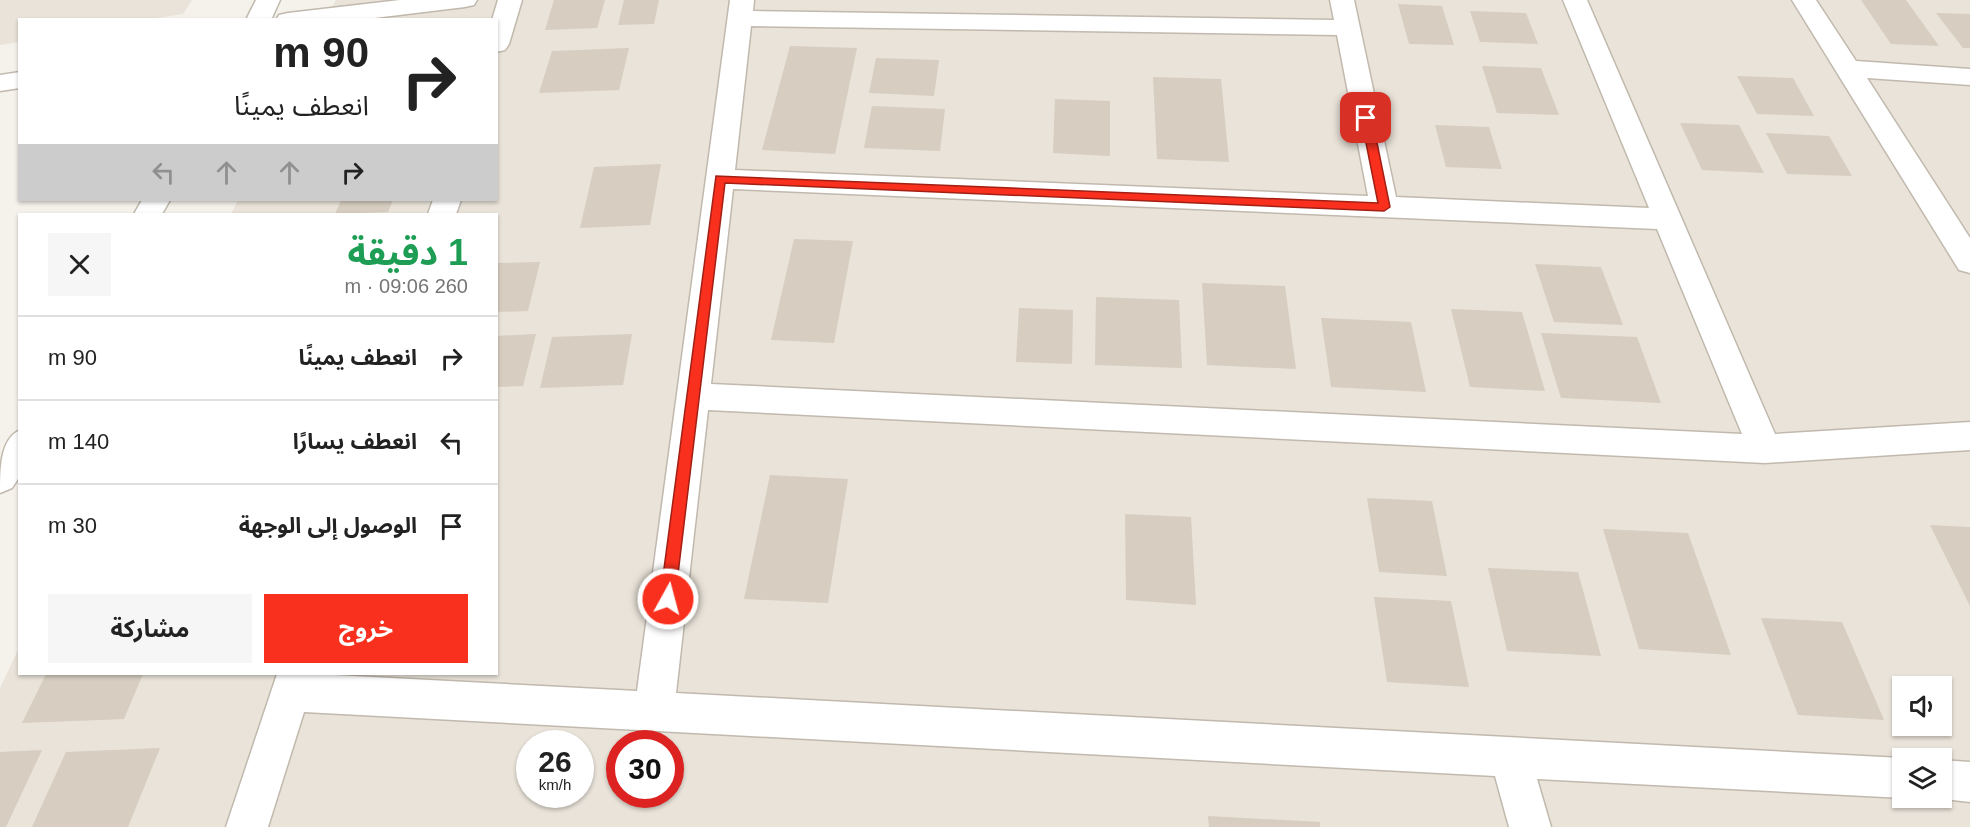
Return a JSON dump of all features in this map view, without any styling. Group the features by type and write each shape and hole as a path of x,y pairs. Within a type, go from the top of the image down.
{"street":[{"path":"259,18 268,0"},
{"path":"306,18 465,0"},
{"path":"498,38 510,0"},
{"path":"1342,0 1384,207"},
{"path":"1575,0 1765,449"},
{"path":"1804,0 1970,262"},
{"path":"654,711 741,9 1348,28"},
{"path":"1847,69 1970,77"},
{"path":"0,83 18,80"},
{"path":"720,179 1668,219"},
{"path":"693,396 1765,449 1970,436"},
{"path":"0,478 18,447"},
{"path":"247,827 293,683 654,711 1892,777"},
{"path":"1510,757 1530,827"},
{"path":"1952,781 1970,782"}],"shaded area":[{"path":"0,0 192,0 183,14 156,18 18,18 18,42 0,45"},
{"path":"336,0 1970,0 1970,827 0,827 0,688 18,650 18,675 498,675 498,213 232,213 238,201 498,201 498,18 327,18"}],"building":[{"path":"554,0 605,0 597,28 545,30"},
{"path":"624,0 659,0 654,24 618,25"},
{"path":"1861,0 1906,0 1939,46 1891,44"},
{"path":"1398,4 1442,6 1454,45 1409,44"},
{"path":"1470,11 1526,13 1538,44 1480,42"},
{"path":"1936,13 1970,14 1970,48 1963,48"},
{"path":"790,46 857,48 835,154 762,150"},
{"path":"629,48 619,90 539,93 552,51"},
{"path":"876,58 939,60 934,96 869,93"},
{"path":"1482,66 1541,68 1559,115 1497,113"},
{"path":"1737,76 1793,78 1814,116 1757,114"},
{"path":"1153,77 1221,79 1229,162 1157,159"},
{"path":"1055,99 1110,101 1110,156 1053,153"},
{"path":"872,106 945,109 940,151 864,148"},
{"path":"1680,123 1739,125 1764,173 1702,170"},
{"path":"1435,125 1489,127 1502,169 1446,167"},
{"path":"1766,133 1829,136 1852,176 1787,174"},
{"path":"661,164 650,225 580,228 594,167"},
{"path":"341,201 393,201 388,212 335,213"},
{"path":"794,239 853,241 834,343 771,340"},
{"path":"540,262 528,311 498,312 498,263"},
{"path":"1535,264 1601,267 1623,325 1554,322"},
{"path":"1202,283 1285,286 1296,369 1207,365"},
{"path":"1096,297 1179,300 1182,368 1095,365"},
{"path":"1019,308 1073,310 1072,364 1016,362"},
{"path":"1451,309 1522,312 1545,391 1470,387"},
{"path":"1321,318 1411,322 1426,392 1331,387"},
{"path":"1541,333 1637,337 1661,403 1561,398"},
{"path":"536,334 523,386 498,387 498,336"},
{"path":"632,334 623,385 540,388 552,337"},
{"path":"770,475 848,479 828,603 744,599"},
{"path":"1367,498 1432,501 1447,576 1379,572"},
{"path":"1125,514 1191,517 1196,605 1126,600"},
{"path":"1930,525 1970,527 1970,606"},
{"path":"1603,529 1688,533 1731,655 1639,649"},
{"path":"1488,568 1578,572 1601,656 1507,651"},
{"path":"1374,597 1451,601 1469,687 1387,682"},
{"path":"1761,618 1842,622 1884,720 1798,715"},
{"path":"46,675 143,675 124,719 22,723"},
{"path":"160,748 128,827 32,827 66,752"},
{"path":"42,750 6,827 0,827 0,752"},
{"path":"1208,816 1320,822 1320,827 1209,827"}],"route":[{"path":"668,599 720,179 1384,207 1366,118"}]}
